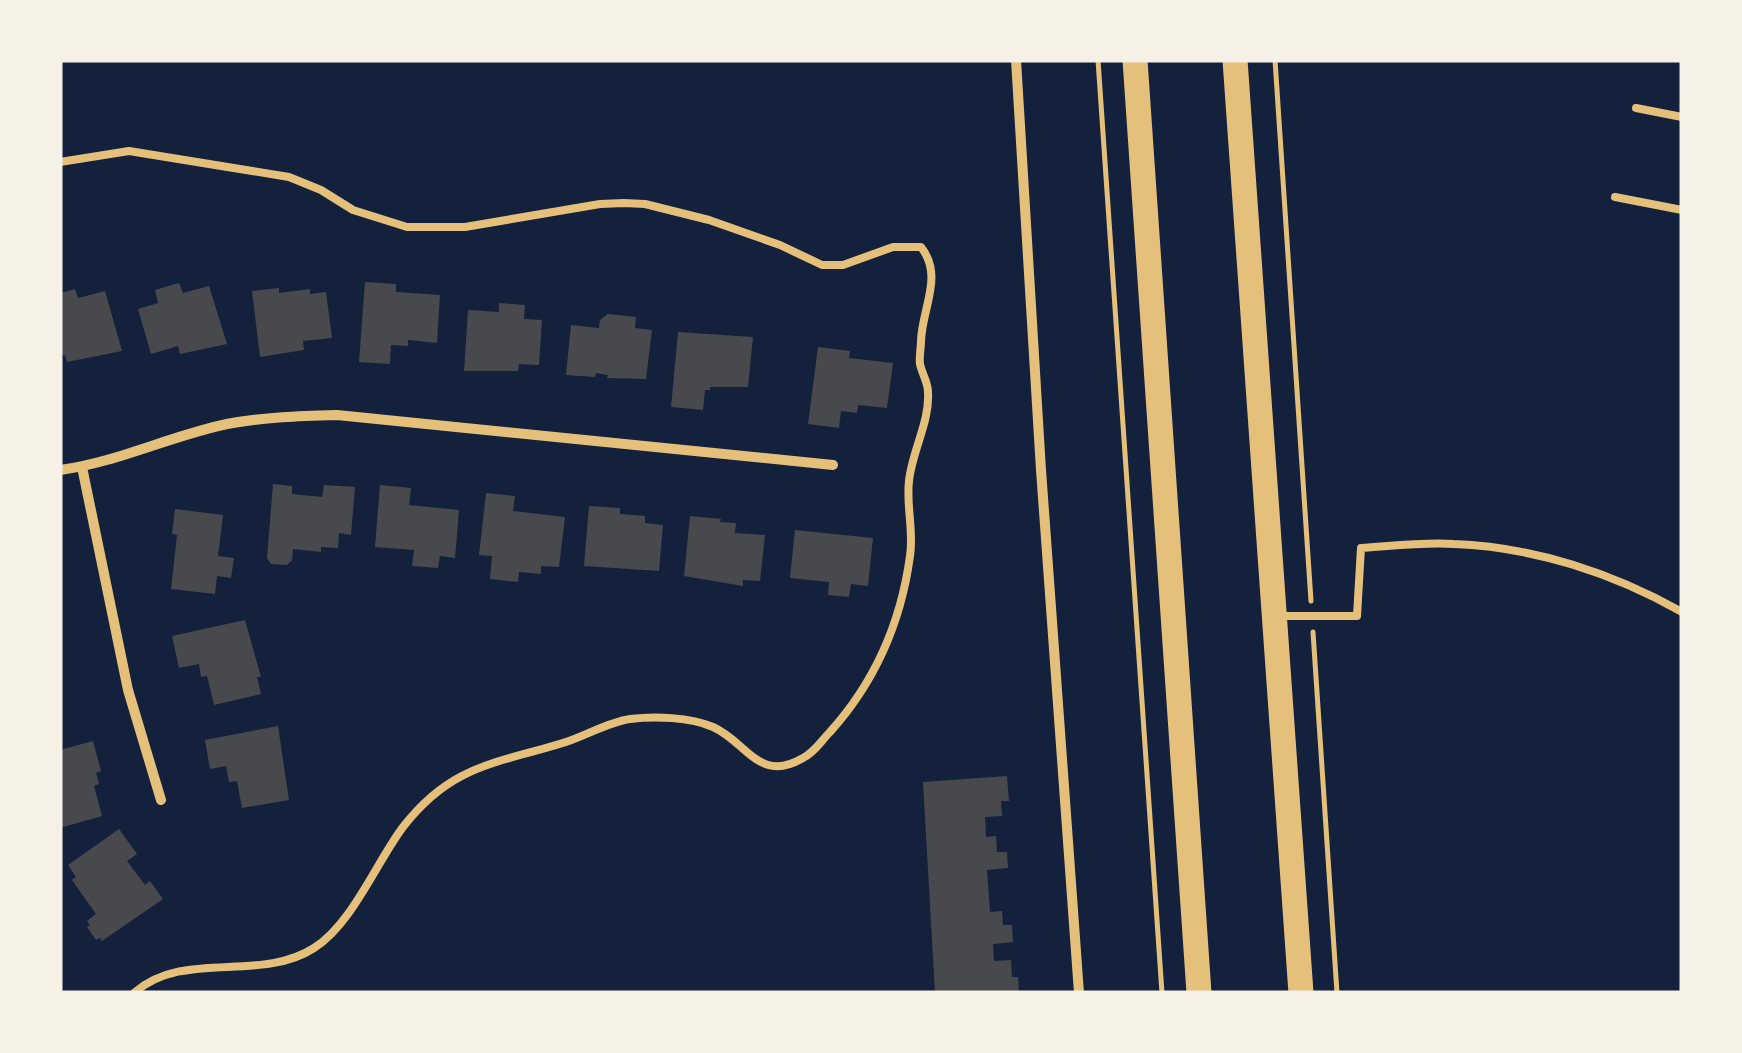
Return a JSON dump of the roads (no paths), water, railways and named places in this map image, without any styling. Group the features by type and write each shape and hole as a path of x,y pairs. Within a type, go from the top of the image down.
{"main road":[{"path":"1134,60 1199,993"},
{"path":"1235,60 1301,993"}],"street":[{"path":"1016,60 1040,470 1078,993"},
{"path":"60,470 228,424 284,416 337,415 832,465"},
{"path":"82,467 128,690 161,800"}],"lane":[{"path":"1636,108 1682,117"},
{"path":"60,162 142,152 289,178 320,190 353,210 407,227 446,229 600,204 645,204 721,224 822,265 844,265 893,247 910,245 921,247 932,268 920,349 929,394 908,482 912,542 904,584 889,638 870,682 813,752 786,766 774,767 754,758 710,725 626,719 535,753 478,768 448,782 424,803 404,826 338,926 318,946 270,964 164,975 134,993"},
{"path":"1615,197 1682,210"},
{"path":"1276,616 1357,616 1361,548 1454,544 1546,556 1637,587 1682,612"}]}
